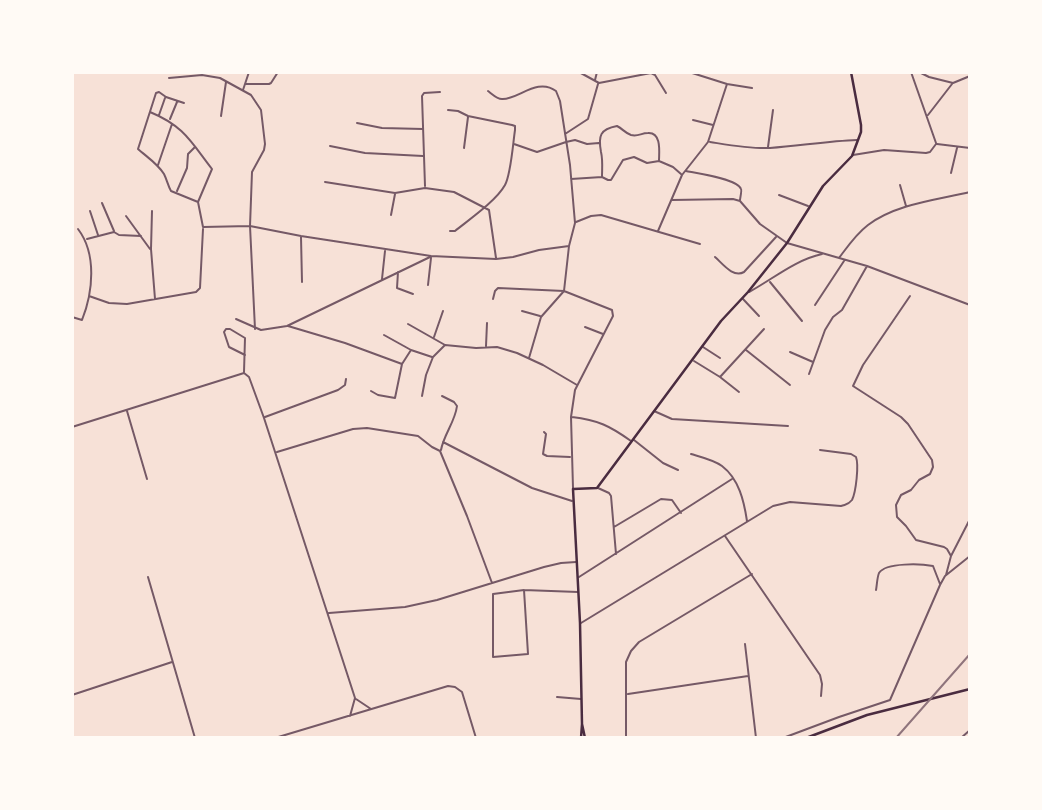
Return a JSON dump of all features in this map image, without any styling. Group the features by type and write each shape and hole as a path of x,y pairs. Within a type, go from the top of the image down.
{"main road":[{"path":"583,738 573,489 597,488 721,321 787,243 823,186 852,156 861,125 851,72"},
{"path":"806,738 887,709 970,690"}],"street":[{"path":"220,78 221,72"},
{"path":"242,91 249,72"},
{"path":"246,83 269,84 278,72"},
{"path":"579,72 599,83 651,73 666,93"},
{"path":"595,80 597,72"},
{"path":"689,72 727,84 752,88"},
{"path":"911,72 936,144"},
{"path":"919,72 953,83"},
{"path":"169,78 202,75 220,78 251,95 261,110 264,150 252,172 250,226 255,328"},
{"path":"928,116 953,83 970,76"},
{"path":"221,116 226,81"},
{"path":"564,134 588,119 599,83"},
{"path":"658,231 681,175 709,142 727,84"},
{"path":"488,91 500,99 505,99 533,88 547,87 556,91 560,101 575,223 569,246 564,292 541,317 529,358"},
{"path":"425,188 422,94 440,92"},
{"path":"184,103 156,93 138,149 157,166 169,188 198,202"},
{"path":"158,116 166,97"},
{"path":"157,166 178,101"},
{"path":"448,110 515,126 505,185 485,206 455,231 450,231"},
{"path":"768,148 773,110"},
{"path":"89,296 109,303 127,304 199,290 203,227 198,202 212,169 185,133 171,122 150,112"},
{"path":"464,148 468,116"},
{"path":"693,120 714,126"},
{"path":"357,123 382,128 424,129"},
{"path":"602,177 600,136 604,130 617,126 628,134 653,134 660,148 659,161"},
{"path":"513,143 537,152 575,140 587,144 599,143"},
{"path":"709,142 768,148 858,140"},
{"path":"936,144 970,148"},
{"path":"852,156 884,150 926,153 936,144"},
{"path":"330,146 365,153 424,156"},
{"path":"176,192 187,168 188,154 195,147"},
{"path":"951,173 957,147"},
{"path":"571,179 602,177 611,180 621,163 634,157 647,163 659,161 673,167 681,175"},
{"path":"685,171 729,180 739,185 740,201"},
{"path":"325,182 396,193 425,188 454,192 485,206 490,212 496,260"},
{"path":"901,185 906,207"},
{"path":"838,259 865,227 885,214 970,192"},
{"path":"391,215 396,193"},
{"path":"779,195 809,207"},
{"path":"672,200 740,201 760,224 787,243 867,265 970,306"},
{"path":"102,203 114,232"},
{"path":"90,211 98,236"},
{"path":"152,211 151,250 155,300"},
{"path":"575,223 601,215 700,244"},
{"path":"126,216 151,250"},
{"path":"203,227 250,226 432,256 496,260 569,246"},
{"path":"72,317 82,320 89,296 91,260 86,239 78,229"},
{"path":"86,239 114,232 141,236"},
{"path":"301,236 302,282"},
{"path":"715,257 734,274 739,275 777,236"},
{"path":"382,279 385,249"},
{"path":"748,292 798,262 823,254"},
{"path":"236,319 255,328 269,330 287,326 432,256"},
{"path":"428,285 432,256"},
{"path":"815,305 845,260"},
{"path":"809,374 825,330 833,317 842,310 867,265"},
{"path":"398,271 397,288 412,294"},
{"path":"769,281 802,321"},
{"path":"493,299 498,288 564,292 612,310 614,316 577,385 572,402 573,489"},
{"path":"910,296 863,365 853,386 901,417 929,456 933,467 930,474 901,495 895,511 916,540 944,547 951,556"},
{"path":"742,299 758,316"},
{"path":"434,338 443,311"},
{"path":"522,312 541,317"},
{"path":"486,347 487,323"},
{"path":"408,324 445,345 476,348 497,346 529,358 577,385"},
{"path":"287,326 402,364"},
{"path":"585,327 604,334"},
{"path":"244,373 245,355 245,338 226,328 224,332 229,347 245,355"},
{"path":"720,377 764,329"},
{"path":"384,335 411,350 433,357"},
{"path":"422,396 433,357 445,345"},
{"path":"702,346 720,358"},
{"path":"746,349 790,385"},
{"path":"371,391 395,398 402,364 411,350"},
{"path":"790,352 814,362"},
{"path":"692,360 739,392"},
{"path":"72,427 244,373"},
{"path":"244,373 249,377 276,453 355,698 351,716"},
{"path":"264,418 338,390 346,379"},
{"path":"442,396 457,406 440,451 492,583"},
{"path":"127,410 147,479"},
{"path":"653,411 672,419 788,426"},
{"path":"571,417 590,419 609,426 663,463 678,470"},
{"path":"276,453 353,429 367,428 418,436 440,451"},
{"path":"544,432 546,438 543,454 572,457"},
{"path":"443,442 532,488 573,501"},
{"path":"580,623 773,506 790,502 841,506 848,504 853,498 858,463 856,457 820,450"},
{"path":"691,454 720,464 741,491 747,522"},
{"path":"578,578 732,479"},
{"path":"597,488 611,496 616,554"},
{"path":"614,527 662,499 672,500 681,513"},
{"path":"783,738 890,700 945,576 951,556 970,520"},
{"path":"724,535 820,675 821,696"},
{"path":"945,576 970,556"},
{"path":"328,613 405,607 437,600 544,567 577,562"},
{"path":"876,590 882,570 895,565 933,566 940,585"},
{"path":"626,738 626,662 631,651 639,642 751,574"},
{"path":"148,577 195,738"},
{"path":"524,590 528,654 493,657 493,594 524,590 579,592"},
{"path":"744,644 756,738"},
{"path":"72,695 173,662"},
{"path":"626,695 748,676"},
{"path":"275,738 447,686 462,692 476,738"},
{"path":"557,697 582,699"},
{"path":"355,698 372,710"},
{"path":"961,738 970,730"},
{"path":"796,734 798,738"}],"railway":[{"path":"896,738 970,654"}]}
